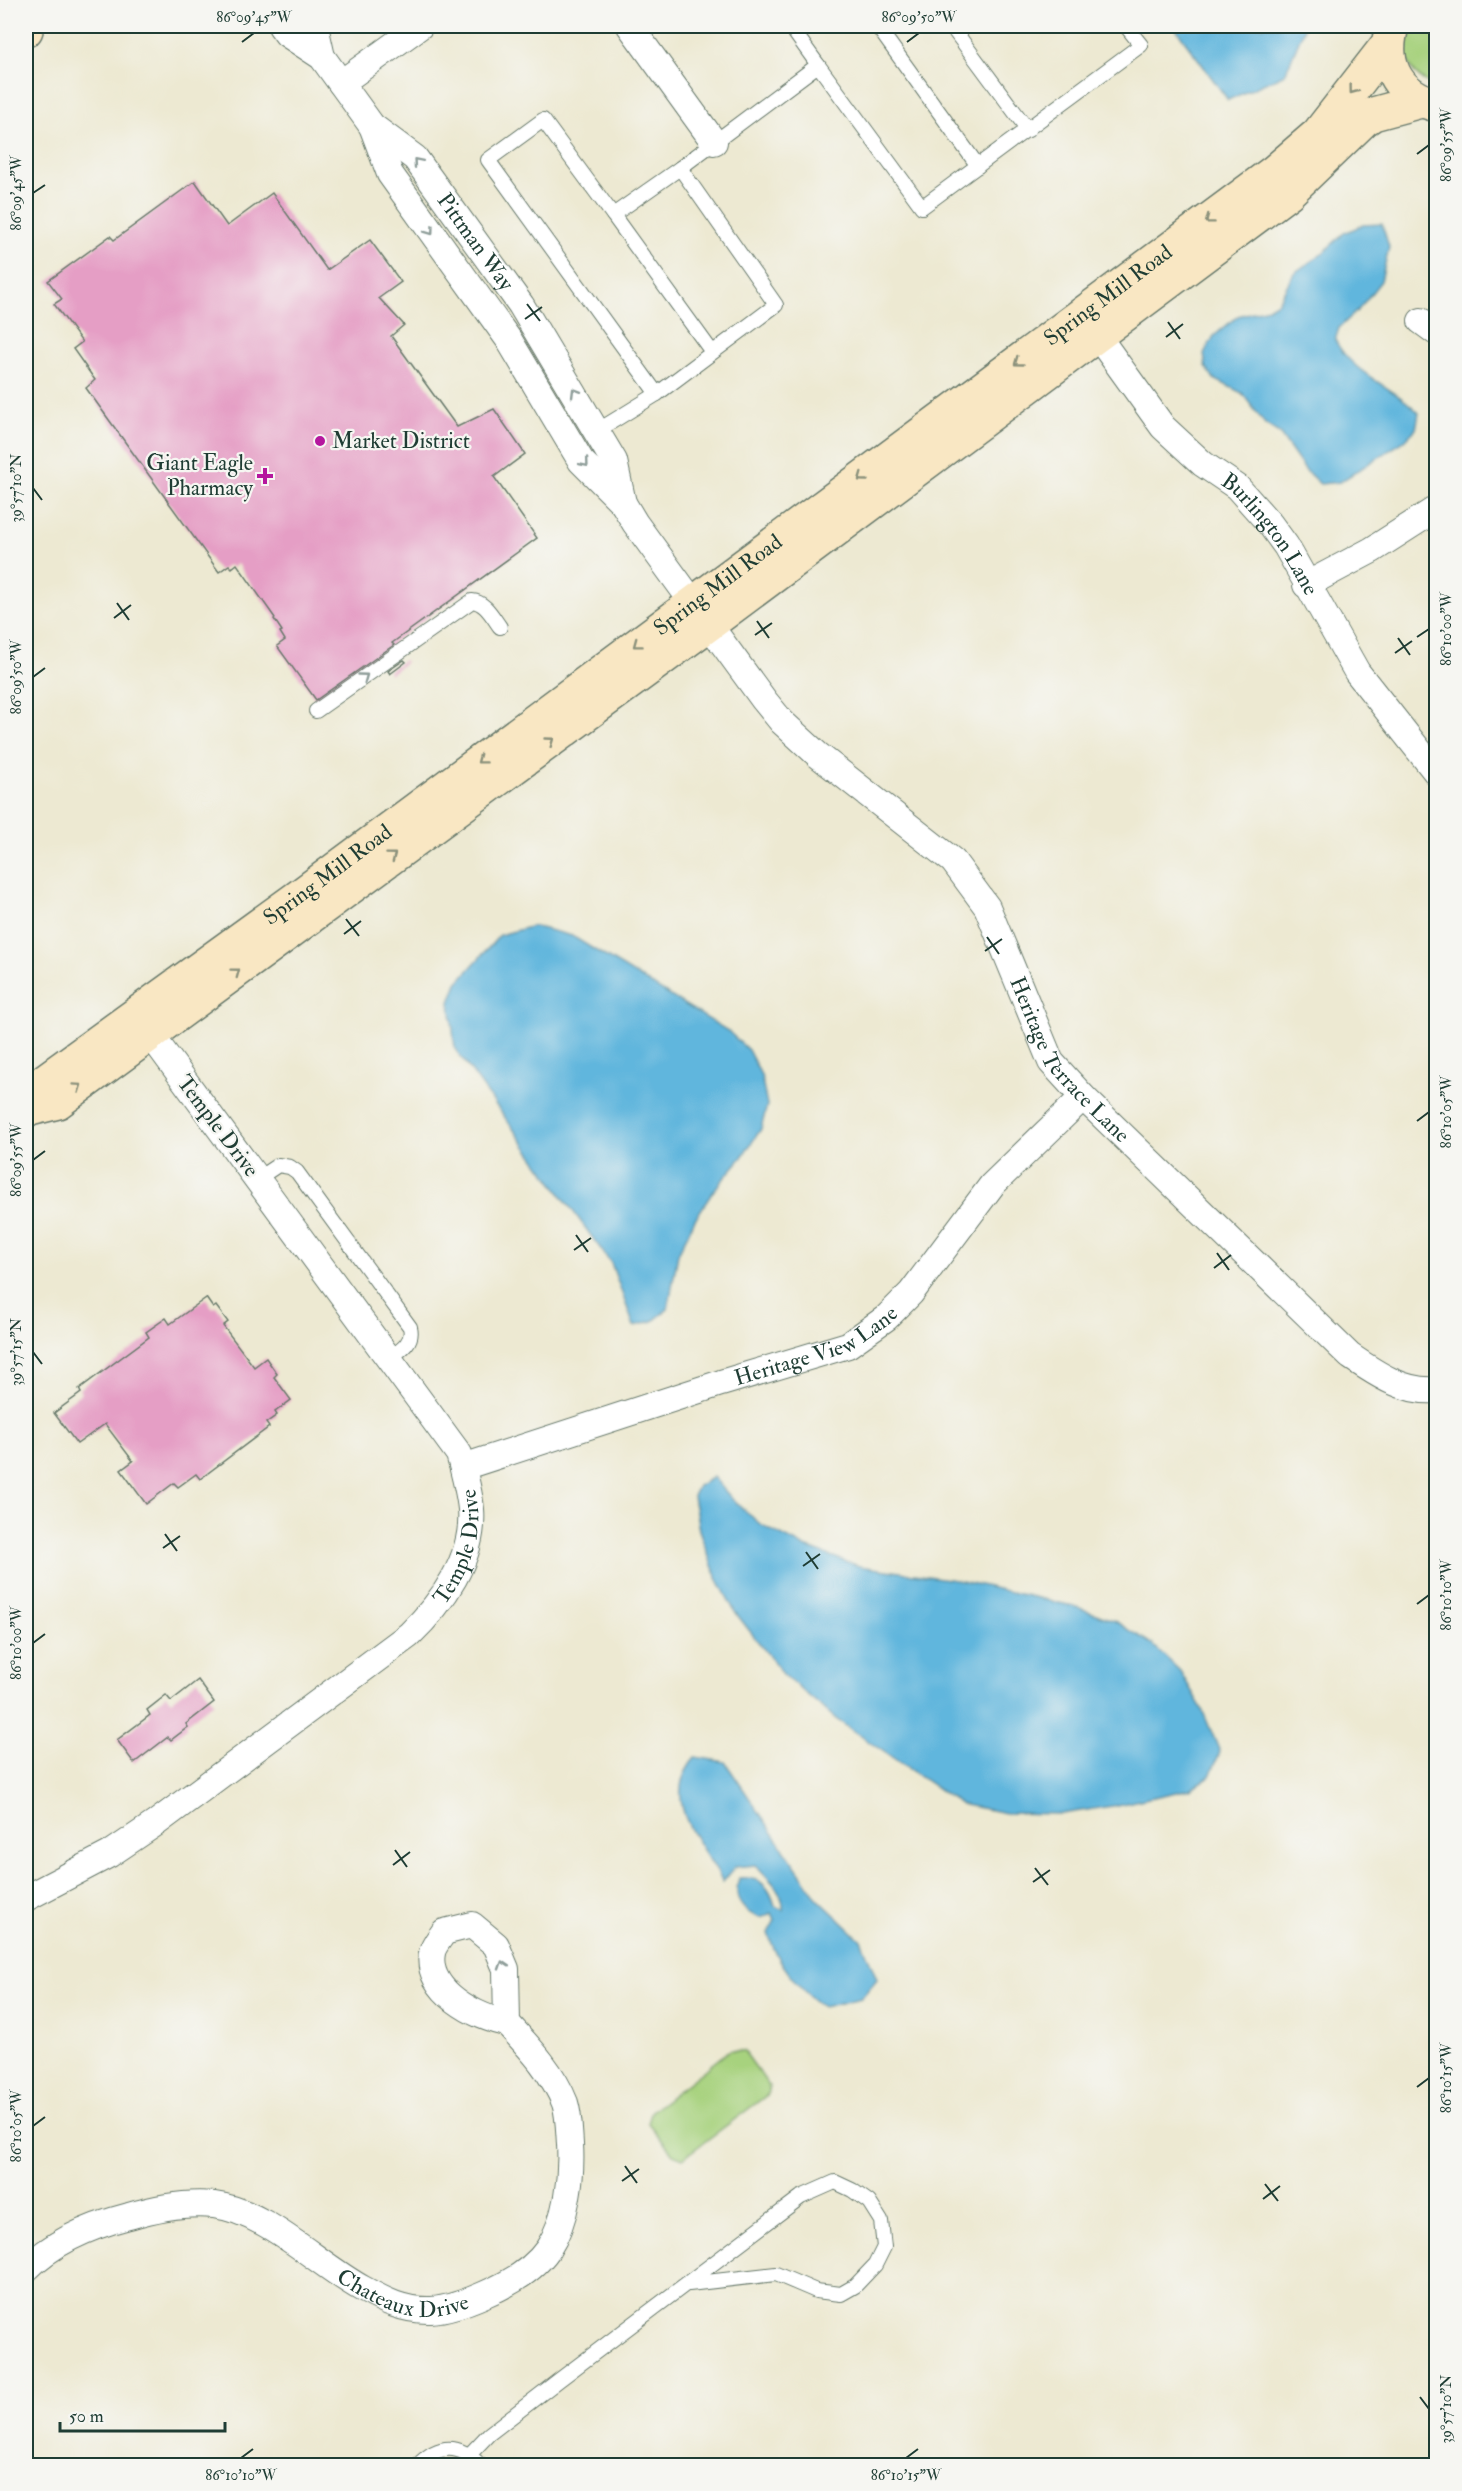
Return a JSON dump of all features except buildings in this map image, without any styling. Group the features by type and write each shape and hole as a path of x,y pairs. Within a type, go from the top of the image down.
{"street":[{"path":"26,30 27,26"},
{"name":"Pittman Way","path":"281,26 287,34 322,57"},
{"name":"Pittman Way","path":"315,26 322,57 372,126 390,174 510,340 581,461 622,503 700,614"},
{"path":"340,83 420,26"},
{"path":"630,26 714,142"},
{"path":"1390,35 1389,61 1396,77 1406,91 1429,103"},
{"name":"Spring Mill Road","path":"1090,325 1303,148 1354,90 1390,35"},
{"name":"Spring Mill Road","path":"26,1110 57,1102 143,1025 302,894 700,614 1090,325 1288,194 1364,120 1373,114 1429,103"},
{"name":"Pittman Way","path":"372,126 415,158 521,304 614,461 622,503"},
{"name":"Burlington Lane","path":"1090,325 1163,427 1203,464 1237,488 1270,524 1286,546 1357,672 1437,772"},
{"path":"1306,585 1372,550 1437,509"},
{"name":"Heritage Terrace Lane","path":"700,614 764,700 799,738 953,861 987,907 1051,1062 1083,1097 1350,1356 1383,1378 1431,1390"},
{"name":"Spring Mill Road","path":"26,1104 44,1081 143,1025"},
{"name":"Temple Drive","path":"26,1898 102,1858 156,1823 409,1635 432,1613 449,1588 469,1536 471,1510 459,1454 143,1025"},
{"name":"Heritage View Lane","path":"463,1467 721,1383 848,1346 886,1318 911,1293 992,1185 1083,1097"},
{"name":"Chateaux Drive","path":"26,2269 37,2257 66,2238 144,2211 197,2204 216,2206 265,2224 350,2282 401,2309 432,2310 468,2301 497,2289 529,2270 549,2248 568,2195 571,2165 566,2105 549,2073 507,2022"}],"lane":[{"path":"790,26 922,207 1141,45 1126,26"},
{"path":"877,26 978,166"},
{"path":"951,26 1028,130"},
{"path":"613,215 818,65"},
{"path":"657,394 488,160 543,120 712,352"},
{"path":"597,431 657,394 776,305 680,168"},
{"path":"316,711 471,601 479,602 484,606 500,627"},
{"path":"257,1179 278,1165 290,1167 297,1172 410,1327 412,1333 408,1343 390,1358"},
{"path":"470,2454 506,2420 801,2197 835,2182 869,2202 881,2221 884,2247 874,2265 855,2286 841,2294 816,2291 776,2274 688,2284"},
{"path":"417,2466 428,2454 450,2447 470,2454 481,2466"}],"green space":[{"path":"1411,26 1436,26 1436,85 1419,76 1409,62 1406,44"},
{"path":"730,2050 744,2051 769,2086 767,2095 683,2158 673,2154 648,2123 652,2111"}],"water":[{"path":"1174,26 1305,26 1285,74 1228,100"},
{"path":"1382,224 1389,247 1381,281 1359,309 1339,328 1335,340 1352,362 1419,413 1416,429 1404,441 1340,482 1320,484 1305,470 1279,433 1265,424 1242,393 1214,379 1206,367 1204,354 1214,336 1238,316 1268,308 1278,302 1294,273 1322,254 1344,233 1363,225"},
{"path":"533,926 572,936 728,1031 748,1050 761,1075 767,1105 761,1129 742,1157 714,1190 695,1219 678,1254 668,1309 653,1321 634,1326 611,1263 455,1049 450,1002 457,983 500,935"},
{"path":"713,1477 733,1500 760,1524 802,1546 859,1566 962,1581 1077,1607 1115,1621 1152,1644 1180,1671 1201,1707 1220,1752 1210,1776 1190,1789 1062,1814 1006,1813 960,1804 836,1719 784,1675 735,1612 716,1576 699,1530 693,1496 698,1486"},
{"path":"695,1757 725,1762 817,1898 861,1940 877,1979 861,1998 823,2007 789,1974 768,1933 775,1920 772,1913 761,1918 754,1915 744,1908 738,1898 739,1878 753,1879 767,1888 775,1906 783,1910 778,1891 755,1865 735,1867 723,1882 695,1837 681,1800 682,1783"}],"place":[{"name":"Market District","path":"320,441"},
{"name":"Giant Eagle Pharmacy","path":"265,476"}]}
